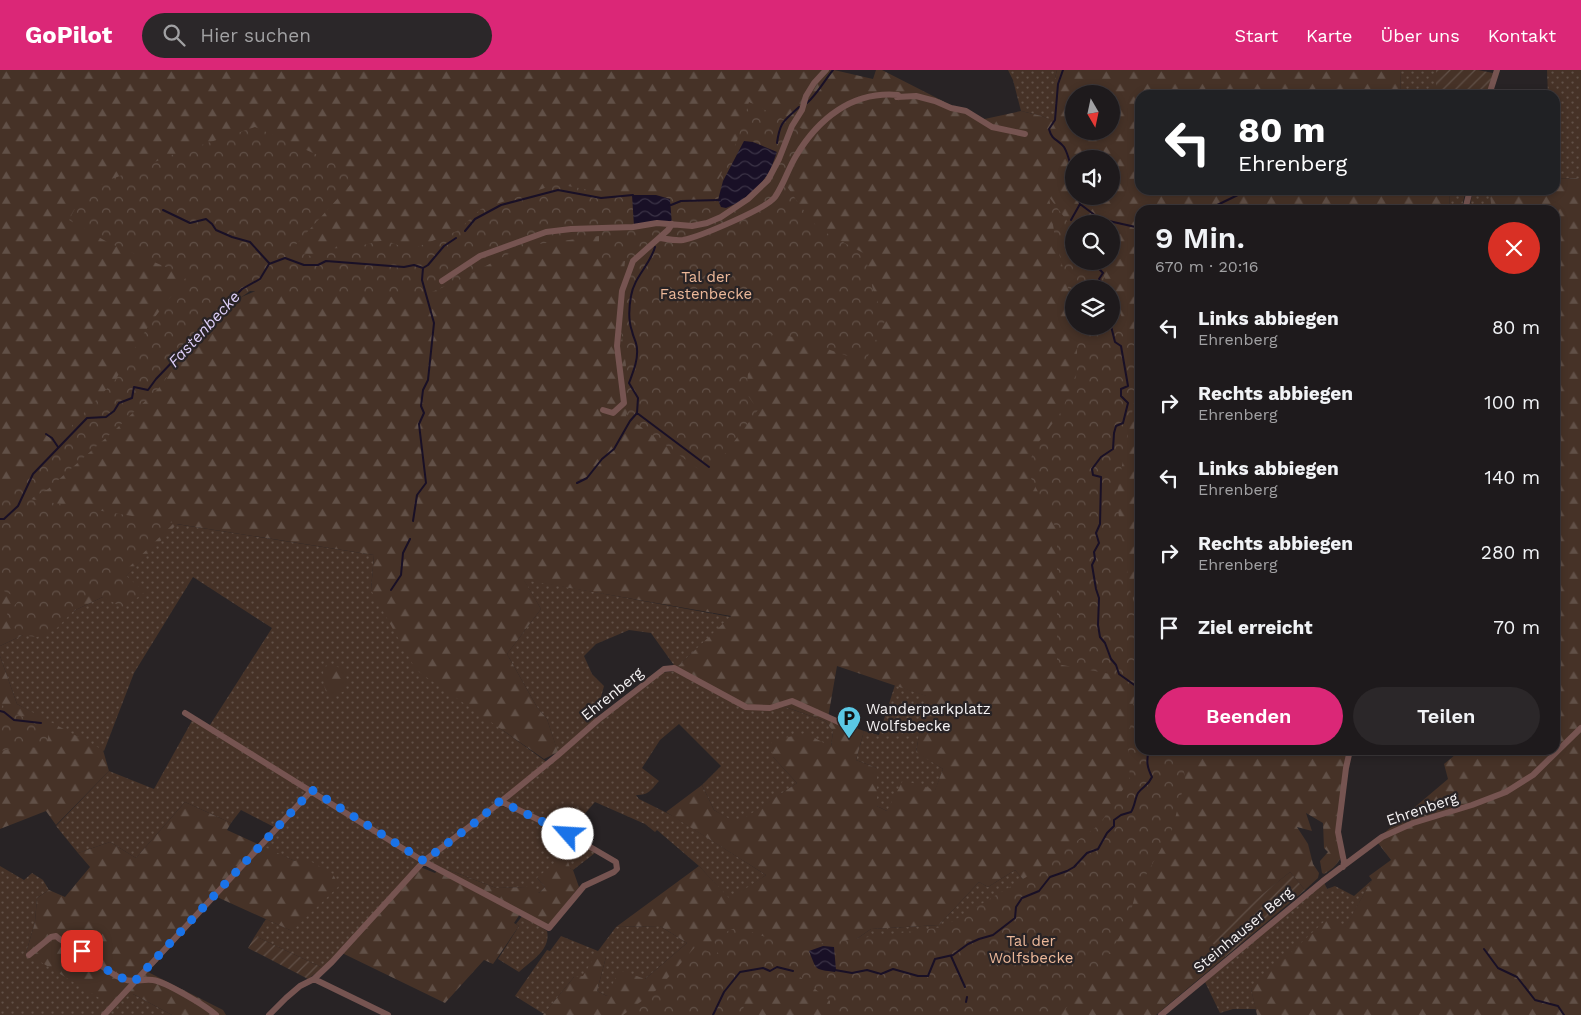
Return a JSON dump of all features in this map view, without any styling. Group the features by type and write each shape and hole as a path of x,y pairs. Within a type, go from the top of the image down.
{"street":[{"path":"442,281 480,256 546,232 657,224 692,226 722,217 755,193 768,180 802,110 806,96 814,83 826,70"},
{"path":"1491,90 1497,70"},
{"path":"660,238 682,240 699,236 727,224 774,199 796,155 819,124 834,113 863,97 884,94 898,95 898,97 916,96 966,111 992,127 1025,134"},
{"path":"603,410 616,411 624,403 617,346 620,305 626,277 633,261 660,238 672,224"},
{"name":"Ehrenberg","path":"269,1015 300,986 314,979 332,962 424,861 477,821 598,720 664,669 674,668 746,707 770,708 792,701 843,724"},
{"path":"185,713 424,861 549,928 584,886 614,872 617,869 616,862 568,834 500,801"},
{"name":"Ehrenberg","path":"1560,749 1581,728"},
{"path":"1343,867 1344,862 1338,832 1349,755"},
{"name":"Ehrenberg","path":"1343,867 1390,832 1506,792 1533,775 1553,755"},
{"path":"104,1015 312,790"},
{"name":"Steinhauser Berg","path":"1161,1015 1254,937 1343,867"},
{"path":"29,955 51,937 56,936 63,943 82,951 96,963 122,979 134,982 154,980 205,1006 216,1015"},
{"path":"314,979 388,1015"}],"green space":[{"path":"0,70 834,70 873,79 876,70 882,70 980,120 1021,111 1042,116 1055,122 1055,78 1057,70 1400,70 1401,90 1135,90 1135,195 1449,195 1450,205 1135,205 1135,755 1350,755 1342,795 1340,859 1335,866 1324,874 1322,873 1320,861 1328,852 1324,848 1323,823 1306,813 1312,831 1297,827 1308,844 1313,864 1319,873 1318,878 1305,890 1290,872 1209,938 1225,957 1156,1015 543,1015 574,977 583,976 598,951 606,957 597,991 607,996 619,970 645,979 687,943 660,926 616,927 699,866 730,899 766,875 666,812 702,785 714,810 737,823 797,783 773,757 771,741 806,733 831,747 833,731 825,721 780,705 744,707 676,668 731,616 524,580 541,609 507,654 537,707 547,719 558,752 544,759 416,670 371,590 374,555 177,524 109,594 0,646","holes":["438,259 267,286 223,305 265,272","837,666 926,696 916,752 943,769 935,790 903,780 887,811 877,806 877,768 856,760 864,731 828,718","1015,870 1029,886 964,945 842,949 871,929 939,925 979,882 988,887"]},
{"path":"1008,70 1057,70 1055,78 1056,123 1042,116 1021,111 1013,80"},
{"path":"1400,70 1436,70 1436,90 1401,90"},
{"path":"1436,70 1478,70 1493,73 1488,90 1436,90"},
{"path":"1547,70 1581,70 1581,178 1560,179 1560,90 1548,90"},
{"name":"Tal der Fastenbecke","path":"749,102 812,134 784,182 819,229 865,254 873,290 885,321 865,362 775,331 748,374 746,393 758,410 708,476 626,416 630,404 624,390 626,365 619,317 625,261 599,260 599,236 524,246 455,282 425,295 381,297 250,291 212,318 158,389 116,429 48,489 30,499 174,523 123,573 145,592 123,608 93,591 57,628 37,637 18,635 7,614 20,599 0,589 0,502 116,379 151,322 187,276 109,243 69,220 82,195 112,179 172,155 255,127 360,174 290,251 311,256 324,249 355,247 385,240 410,250 457,231 481,209 557,184 590,190 663,195 707,203 737,141"},
{"path":"1581,178 1581,1015 1257,1015 1251,989 1328,918 1345,927 1372,880 1369,876 1391,860 1377,839 1448,779 1444,764 1455,755 1560,755 1560,205 1491,205 1490,195 1560,195 1560,179"},
{"path":"1449,195 1465,195 1462,205 1450,205"},
{"path":"1472,195 1490,195 1491,205 1470,205"},
{"path":"1049,197 1065,218 1065,270 1101,270 1106,280 1066,280 1055,238"},
{"name":"Tal der Wolfsbecke","path":"1120,313 1134,344 1135,358 1135,397 1116,497 1130,590 1135,605 1135,691 1121,676 1057,664 1057,530 1027,470 1035,447 1061,412 1076,377 1078,335 1120,335"},
{"path":"176,524 374,555 371,590 501,729 548,763 559,756 547,719 537,707 507,654 541,609 523,579 731,617 676,668 651,633 629,630 596,644 584,656 592,674 604,686 595,719 661,673 680,670 825,721 833,731 831,747 773,757 797,783 737,824 714,810 702,785 721,766 679,724 660,740 642,768 659,781 647,793 636,795 639,799 673,816 766,875 730,900 699,866 657,830 655,832 645,824 595,802 567,834 498,803 423,862 323,968 255,936 266,919 292,931 295,861 262,847 278,829 241,810 231,823 185,802 136,858 110,842 78,853 56,826 109,771 154,789 193,719 208,728 272,628 193,577 134,673 104,751 17,704 0,656 0,646 109,594"},
{"path":"0,656 17,704 103,750 109,771 56,825 46,811 0,829"},
{"path":"328,663 343,669 347,680 345,691 330,697 325,687 323,669"},
{"path":"895,685 927,696 916,751 943,769 935,791 887,811 877,806 877,768 856,760 864,731 879,735"},
{"name":"Tal der Wolfsbecke","path":"1135,691 1135,755 1182,755 1185,781 1172,830 1136,892 1128,922 1100,970 1060,1015 830,1015 830,1001 799,976 748,985 742,1015 623,1015 659,988 696,946 719,956 713,938 737,927 794,947 943,927 1028,876 1099,825 1130,779 1128,747"},
{"path":"0,704 49,732 46,748 23,747 0,751"},
{"path":"185,802 231,823 227,830 295,861 303,857 333,874 339,886 292,931 217,897 148,972 223,1010 226,1015 172,1015 133,994 109,1004 26,953 35,922 37,898 49,890 65,897 90,867 78,853 110,842 136,858"},
{"path":"502,806 567,835 595,853 573,870 570,868 537,878 545,887 539,893 526,887 496,888 449,870 447,871 429,861 497,807"},
{"path":"566,855 579,887 548,926 522,911 514,923 519,926 493,964 484,960 445,1003 342,953 420,867 435,873 438,870 444,873 449,870 496,888 526,887 529,885 539,893 545,887 537,878"},
{"path":"0,866 24,880 32,873 43,880 49,890 37,898 35,922 26,953 133,994 172,1015 0,1015"},
{"path":"1015,870 1029,886 993,926 842,949 871,929 939,925 979,882 988,887"},
{"path":"1290,872 1305,890 1225,957 1208,938"},
{"path":"1372,880 1345,928 1251,989 1256,1009 1233,1009 1220,1013 1205,982 1324,882 1327,889 1335,886 1354,896"},
{"path":"523,915 547,931 547,938 546,944 539,954 519,972 498,959 519,926 516,924"},
{"path":"660,926 687,943 645,979 607,996 597,991 606,957 583,977 574,977 544,1014 515,996 547,950 550,951 561,936 598,951 616,927"},
{"path":"255,936 323,968 308,979 248,948"}],"water":[{"path":"744,141 753,142 777,152 770,171 751,197 726,208 721,207 718,200 723,181"},
{"path":"632,195 656,195 670,199 672,225 634,226"},
{"path":"823,946 834,947 835,972 817,968 813,962 809,951"}],"waterway":[{"name":"Fastenbecke","path":"807,103 833,70"},
{"path":"1063,70 1058,84 1055,120 1049,129 1053,138 1062,144 1065,150"},
{"name":"Fastenbecke","path":"777,143 784,122 799,107"},
{"name":"Fastenbecke","path":"465,231 475,219 501,205 558,190 601,198 633,195"},
{"path":"1217,205 1238,195"},
{"name":"Fastenbecke","path":"669,205 681,201 720,200"},
{"path":"1074,215 1079,205"},
{"path":"1081,205 1100,219 1135,227"},
{"path":"163,210 190,223 206,219 216,230 250,242 269,263"},
{"name":"Fastenbecke","path":"0,519 4,519 18,506 33,474 87,418 106,417 114,411 119,403 132,398 134,387 148,390 156,379 242,289 260,279 269,264 285,258 304,265 318,265 326,261 404,267 414,265 423,268 428,265 444,246 456,238"},
{"path":"655,247 650,260 635,283 631,296 629,318 636,344 637,358 629,383 638,398 637,413 709,467"},
{"path":"413,521 417,495 426,483 419,424 424,413 421,406 423,390 428,380 434,323 422,280 423,268"},
{"path":"1100,270 1103,273 1100,280"},
{"path":"1113,335 1115,342 1121,346 1128,386 1121,389 1121,396 1128,403 1123,423 1116,426 1113,449 1101,457 1092,469 1093,475 1101,477 1100,524 1096,533 1099,543 1094,552 1095,559 1092,565 1099,598 1098,625 1100,637 1105,643 1119,674 1135,685"},
{"path":"577,483 587,478 602,459 614,449 630,421 637,413"},
{"path":"46,434 52,438 58,447"},
{"path":"391,590 401,575 403,553 410,539"},
{"path":"0,711 14,720 41,723"},
{"path":"835,970 852,973 867,970 881,974 893,969 918,976 928,976 935,959 953,955 968,944 993,935 1015,918 1016,907 1022,898 1039,891 1050,877 1074,867 1087,853 1098,849 1107,833 1114,826 1114,820 1121,815 1131,812 1138,793 1152,777 1147,764 1148,755"},
{"path":"1484,949 1498,968 1517,977 1535,1000 1558,1006 1564,1015"},
{"path":"951,956 965,987"},
{"path":"713,1015 724,992 740,972 763,968 770,971 777,967 793,971"},
{"path":"966,1002 967,997"}],"place":[{"name":"Wanderparkplatz Wolfsbecke","path":"849,739"}],"route":[{"path":"82,951 96,963 122,979 134,982 312,790 424,861 500,801 568,834"}]}
